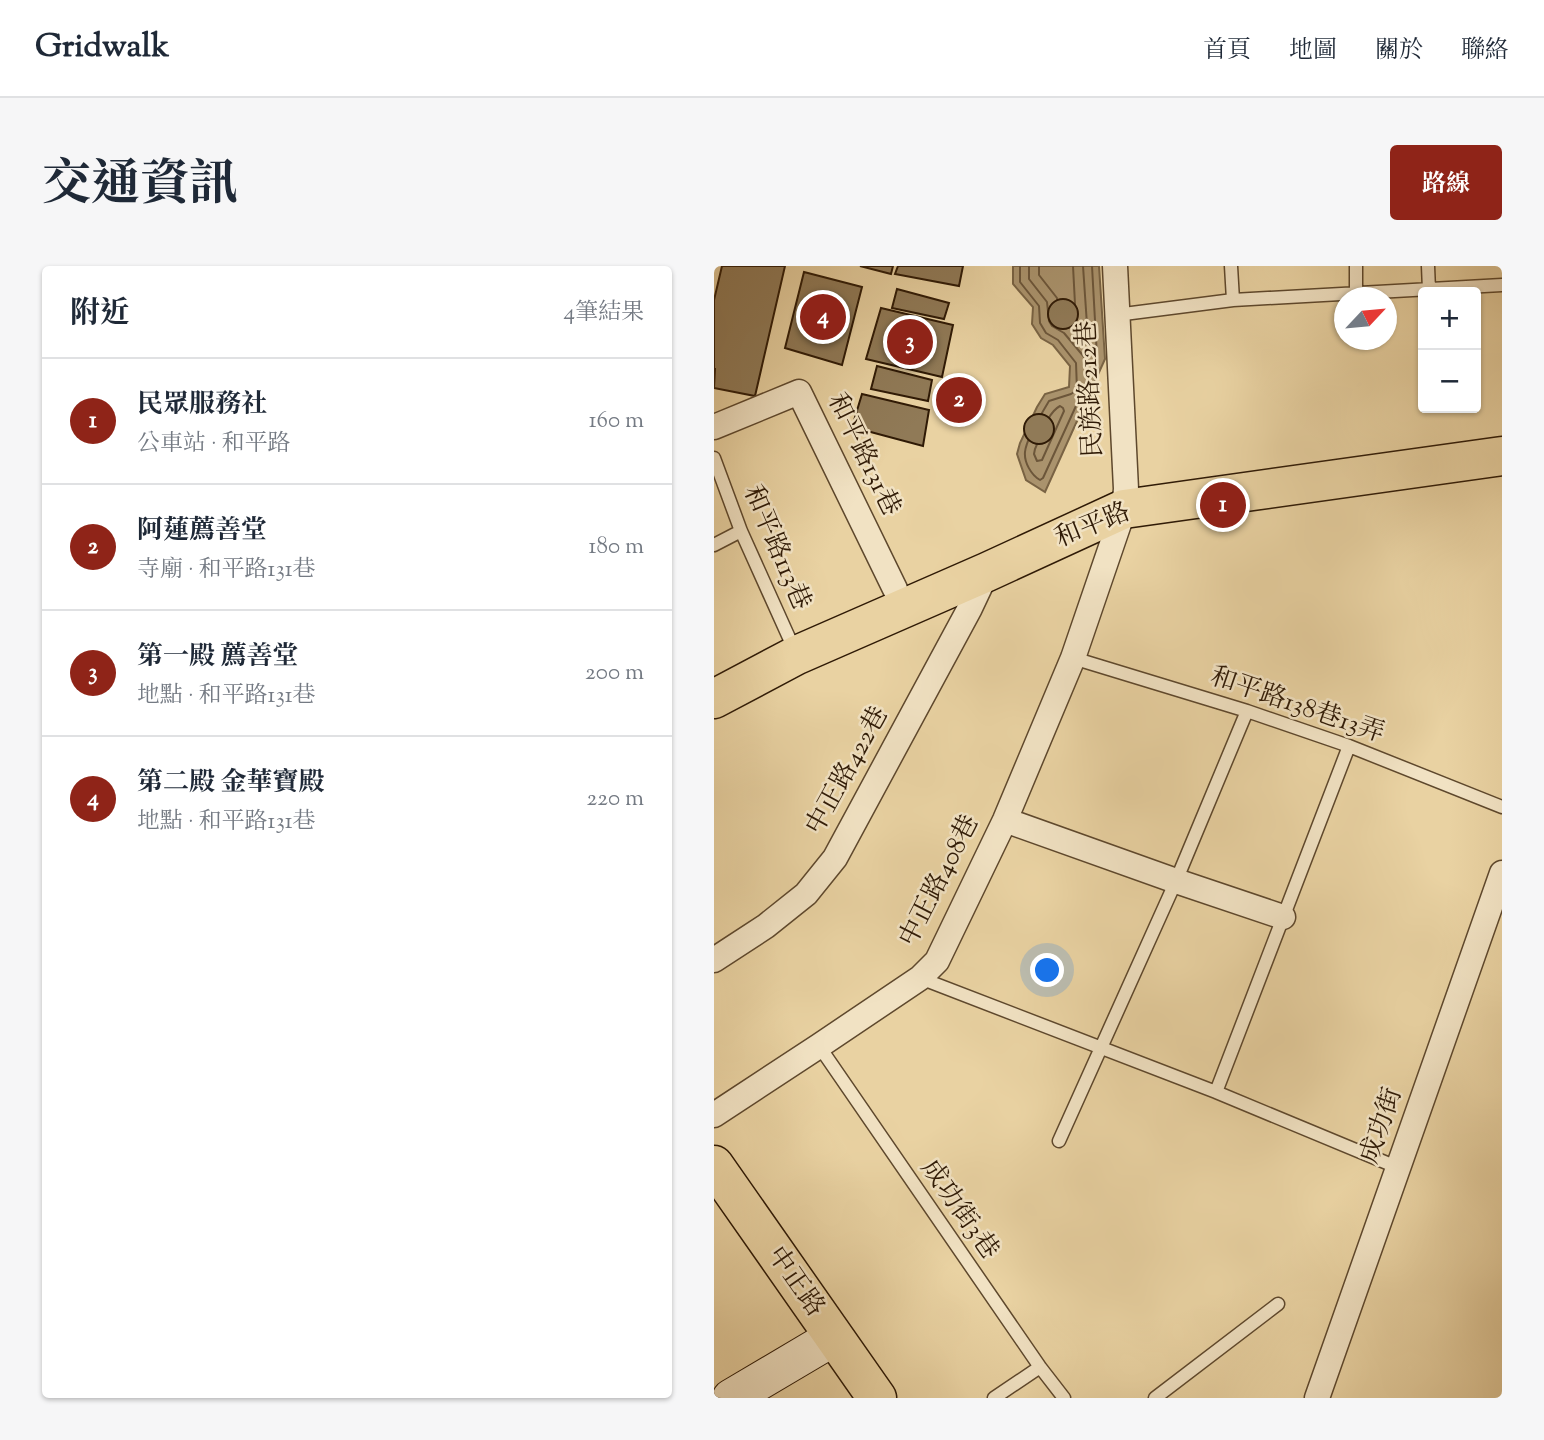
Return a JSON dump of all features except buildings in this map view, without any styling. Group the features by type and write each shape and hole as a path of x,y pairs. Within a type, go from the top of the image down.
{"main road":[{"name":"和平路","path":"714,675 987,572 1125,499 1502,432"},
{"name":"和平路","path":"714,699 793,645 895,589 1099,498 1125,499 1502,456"},
{"name":"中正路","path":"714,1165 825,1343 851,1398"},
{"name":"中正路","path":"714,1198 825,1343 877,1398"}],"street":[{"name":"民族路212巷","path":"1115,266 1125,499"},
{"name":"和平路131巷","path":"714,426 799,392 895,589"},
{"name":"中正路408巷","path":"714,1115 920,978 937,961 1005,820 1073,658 1125,499"},
{"name":"中正路422巷","path":"714,960 766,926 806,894 835,858 987,572"},
{"path":"1005,820 1283,917"},
{"name":"成功街","path":"1317,1398 1502,873"},
{"path":"731,1398 825,1343"}],"lane":[{"path":"1231,266 1233,300"},
{"path":"1356,266 1356,287"},
{"path":"1428,266 1429,287"},
{"path":"1473,287 1502,285"},
{"path":"1397,291 1418,290"},
{"path":"1116,315 1233,300 1334,294"},
{"name":"和平路113巷","path":"714,458 741,531 793,645"},
{"path":"714,545 741,531"},
{"name":"和平路138巷13弄","path":"1073,658 1247,711 1349,746 1502,807"},
{"path":"1059,1141 1176,881 1247,711"},
{"path":"1216,1092 1349,746"},
{"path":"920,978 1216,1092 1399,1168"},
{"name":"成功街3巷","path":"819,1046 1064,1398"},
{"path":"1155,1398 1278,1304"},
{"path":"994,1398 1040,1367"}],"water":[{"path":"1013,266 1099,266 1105,359 1045,492 1026,480 1017,454 1045,394 1069,387 1070,366 1053,345 1041,338 1032,324 1033,307 1013,284"}],"place":[{"name":"第二殿 金華寶殿","path":"823,317"},
{"name":"第一殿 薦善堂","path":"910,342"},
{"name":"阿蓮薦善堂","path":"959,400"},
{"name":"民眾服務社","path":"1223,505"}]}
